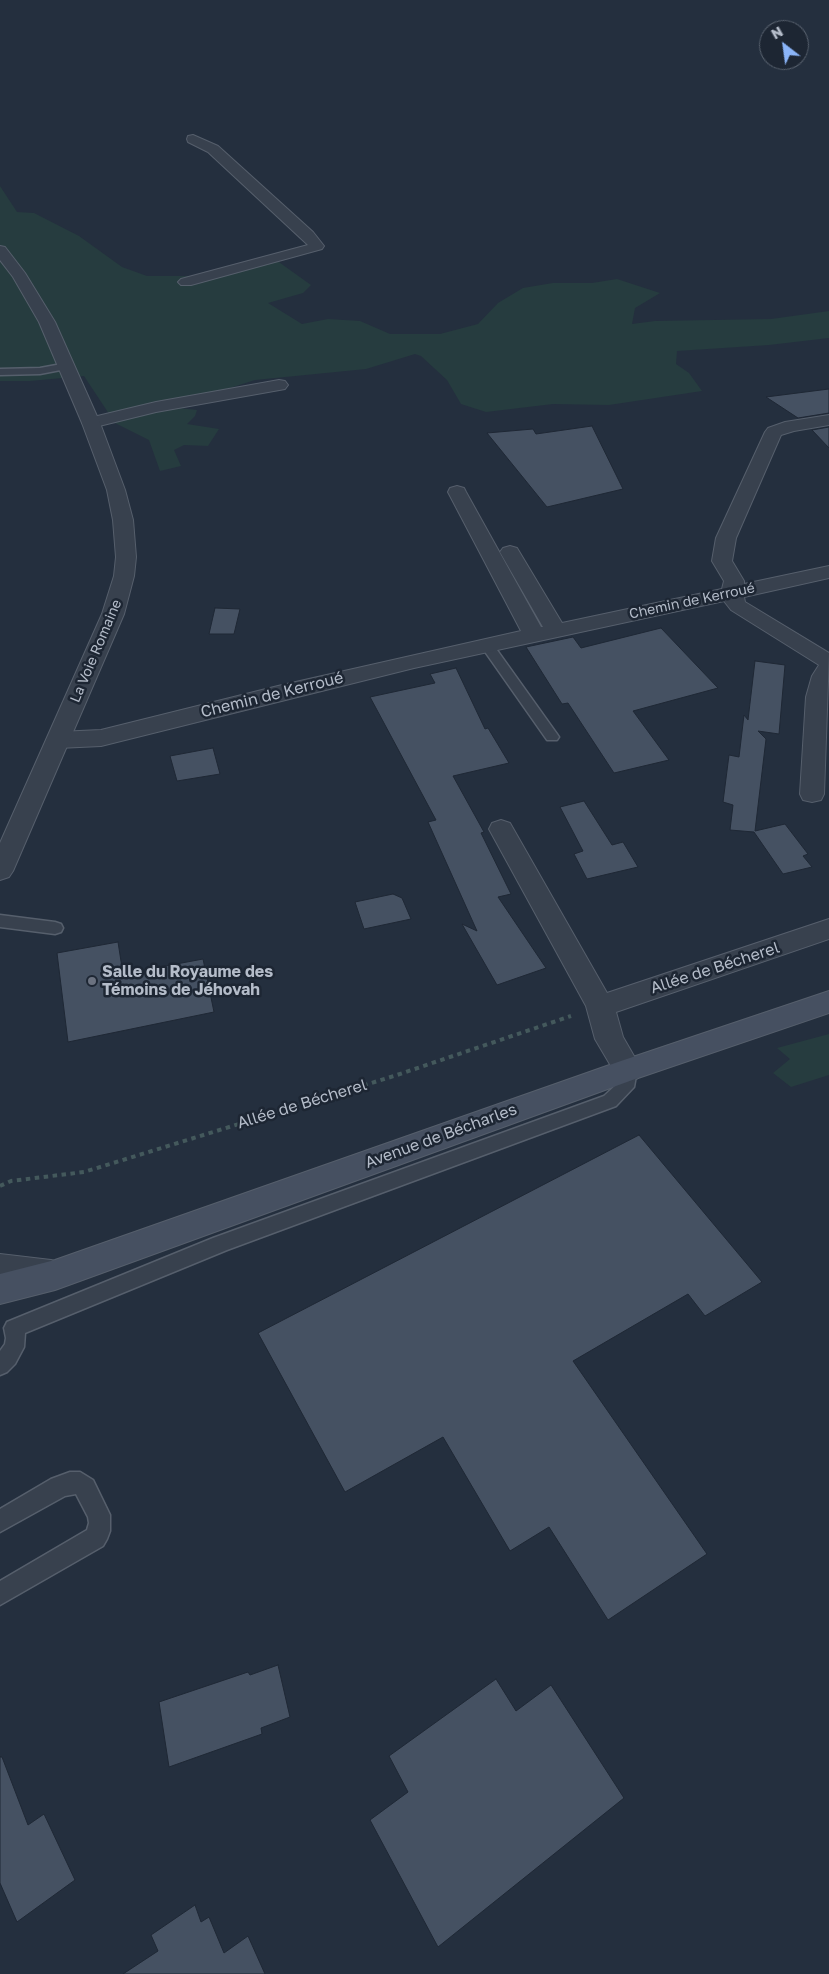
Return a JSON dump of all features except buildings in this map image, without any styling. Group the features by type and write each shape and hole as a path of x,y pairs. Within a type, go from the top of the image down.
{"main road":[{"name":"Avenue de Bécharles","path":"0,1289 55,1275 628,1070 829,1002"},
{"name":"Avenue de Bécharles","path":"0,1303 55,1275"}],"street":[{"path":"186,282 317,246 213,149 193,139"},
{"name":"La Voie Romaine","path":"0,250 35,299 92,423 116,490 126,539 124,576 113,614 0,871"},
{"path":"92,423 147,409 279,385"},
{"path":"829,420 782,428 774,432 726,538 722,562 734,581 732,593 738,606 829,662"},
{"path":"457,492 534,635"},
{"path":"478,498 556,630"},
{"name":"Chemin de Kerroué","path":"58,740 74,741 109,736 278,693 556,630 829,572"},
{"path":"812,794 817,697 821,681 829,667"},
{"path":"500,829 600,1006 609,1039 628,1070"},
{"name":"Allée de Bécherel","path":"600,1006 829,929"},
{"name":"Avenue de Bécharles","path":"0,1269 55,1275"}],"lane":[{"path":"0,372 40,371 66,366"},
{"path":"486,646 552,737"},
{"path":"0,921 55,928"},
{"path":"0,1365 14,1347 16,1338 14,1328 86,1297 220,1244 610,1101 625,1087 628,1070"},
{"path":"0,1521 70,1483 80,1484 85,1488 100,1523 99,1531 95,1538 0,1594"}],"path":[{"name":"Allée de Bécherel","path":"0,1186 11,1181 84,1172 394,1076 600,1006"}],"green space":[{"path":"0,186 17,212 34,213 79,236 122,267 147,276 190,276 276,260 311,285 303,293 268,303 302,324 328,319 360,321 390,334 440,334 478,324 498,303 523,288 553,283 592,283 617,279 660,293 635,308 632,324 655,321 771,319 829,311 829,338 769,345 677,351 676,364 689,373 702,391 609,405 553,404 486,412 461,404 447,380 421,356 415,354 366,369 255,380 170,407 197,410 195,416 187,424 219,429 208,446 184,445 174,450 181,466 160,471 149,440 115,423 84,376 30,381 0,381"},
{"path":"829,1034 829,1075 791,1087 773,1073 790,1059 777,1048"}],"place":[{"name":"Salle du Royaume des Témoins de Jéhovah","path":"92,981"}]}
